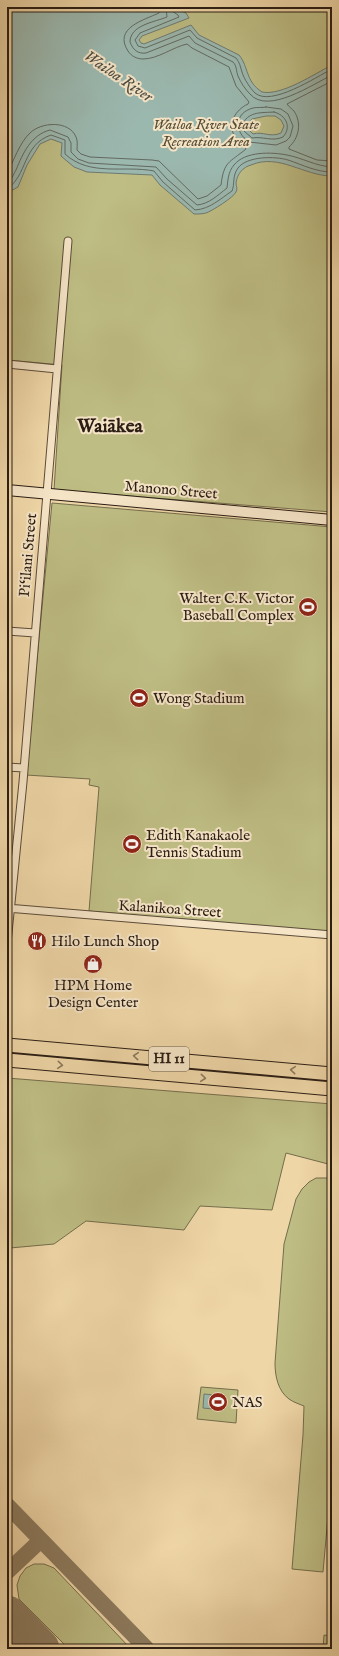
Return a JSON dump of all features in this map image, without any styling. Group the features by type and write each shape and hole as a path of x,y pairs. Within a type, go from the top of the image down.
{"highway":[{"name":"HI 11","path":"7,1045 332,1074"},
{"path":"7,1051 31,1063"},
{"name":"HI 11","path":"7,1060 332,1089"}],"street":[{"name":"Pi‘ilani Street","path":"7,942 8,908 24,768 68,241"},
{"path":"7,364 57,369"},
{"name":"Manono Street","path":"7,490 332,520"},
{"path":"7,631 35,633"},
{"path":"7,767 24,768"},
{"name":"Kalanikoa Street","path":"8,908 332,935"}],"green space":[{"name":"Wailoa River State Recreation Area","path":"7,7 332,7 332,512 54,490 62,365 7,360"},
{"path":"52,503 332,527 332,933 89,911 99,787 89,785 90,779 26,775"},
{"path":"23,1053 332,1079 332,1084 162,1067 92,1063 40,1057"},
{"path":"7,1078 332,1104 332,1165 286,1153 272,1210 200,1206 184,1230 86,1221 54,1244 10,1248 7,1245"},
{"path":"316,1178 332,1178 332,1472 323,1572 292,1569 304,1406 291,1400 282,1392 277,1378 275,1363 284,1244 296,1199 302,1189"},
{"name":"NAS","path":"201,1387 238,1390 236,1423 197,1419"},
{"path":"34,1564 44,1564 54,1568 131,1649 69,1649 19,1599 17,1585 20,1576 26,1568"},
{"path":"332,1624 332,1649 323,1649 324,1635 331,1636"}],"water":[{"name":"Wailoa River","path":"7,7 171,7 186,13 189,18 142,36 139,40 141,43 144,44 191,25 199,35 239,55 250,79 262,92 279,91 288,88 332,65 332,176 311,173 282,163 261,162 245,167 241,171 236,183 237,191 218,207 206,213 194,214 160,185 152,175 87,172 74,167 61,156 62,143 51,139 40,144 27,165 18,187 7,193","holes":["275,116 281,120 284,126 281,133 273,135 260,133 253,134 247,128 247,124 252,119"]},
{"path":"204,1394 224,1396 223,1410 203,1408"}],"taxiway":[{"path":"7,1505 147,1649"},
{"path":"7,1572 41,1540"}],"runway":[{"path":"7,1616 39,1649"}],"place":[{"name":"Walter C.K. Victor Baseball Complex","path":"308,607"},
{"name":"Wong Stadium","path":"139,698"},
{"name":"Edith Kanakaole Tennis Stadium","path":"132,844"},
{"name":"Hilo Lunch Shop","path":"37,941"},
{"name":"HPM Home Design Center","path":"93,964"},
{"name":"NAS","path":"218,1402"}],"district":[{"name":"Waiākea","path":"110,427"}]}
